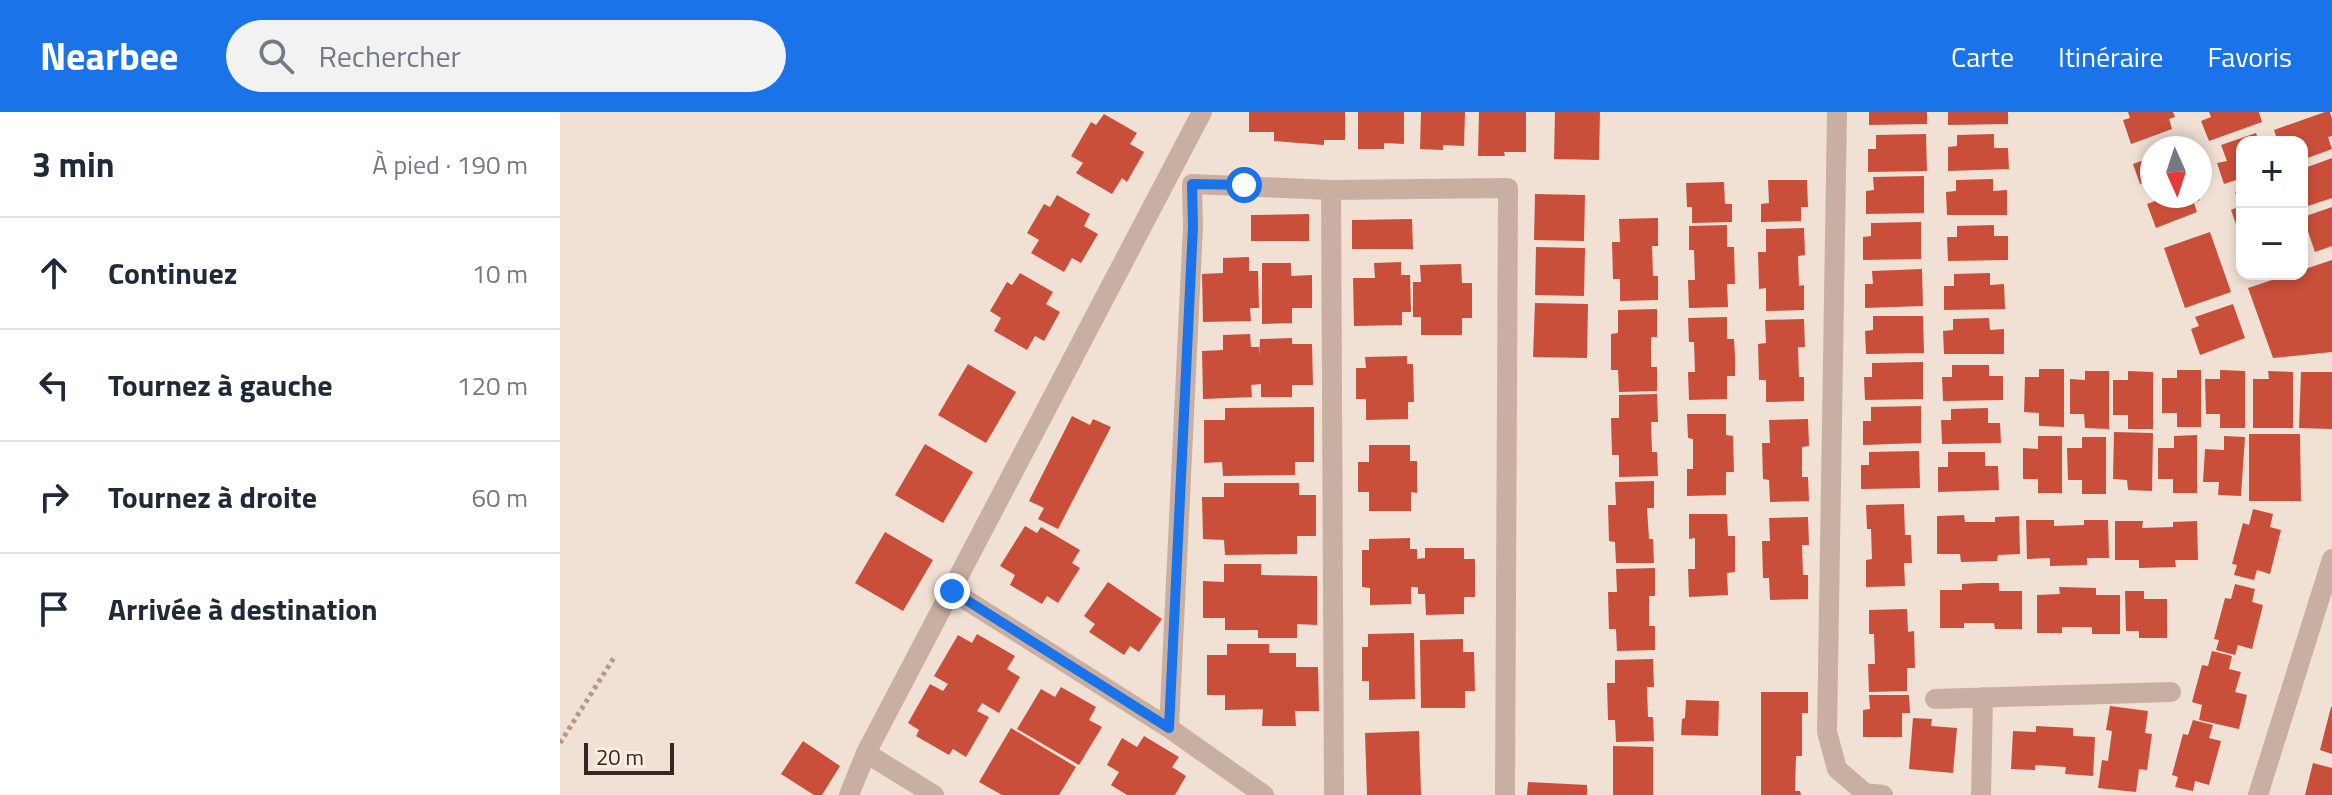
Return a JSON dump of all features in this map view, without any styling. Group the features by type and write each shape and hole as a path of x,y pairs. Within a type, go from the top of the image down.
{"street":[{"path":"849,795 866,753 1202,112"},
{"path":"1837,112 1827,732 1837,769 1865,793 1883,795"},
{"path":"1169,728 1193,226 1192,184 1331,190 1508,188 1505,795"},
{"path":"1331,190 1334,795"},
{"path":"2258,795 2332,559"},
{"path":"952,591 1169,728 1264,795"},
{"path":"1935,699 2171,692"},
{"path":"1981,795 1983,697"},
{"path":"866,753 934,795"}],"path":[{"path":"560,743 615,656"}],"building":[{"path":"1249,112 1345,112 1345,140 1324,140 1324,145 1274,141 1274,132 1249,132"},
{"path":"1358,112 1404,112 1404,144 1384,143 1384,149 1358,149"},
{"path":"1421,112 1465,112 1464,146 1443,145 1443,150 1420,149"},
{"path":"1479,112 1526,112 1526,152 1478,156"},
{"path":"1555,112 1600,112 1599,160 1554,159"},
{"path":"1869,112 1927,112 1927,124 1869,125"},
{"path":"1948,112 2008,112 2008,124 1948,125"},
{"path":"2128,112 2173,112 2175,117 2169,119 2172,129 2153,136 2140,136 2140,141 2131,144 2123,120 2130,118"},
{"path":"2209,112 2259,112 2262,122 2212,140 2201,121 2211,117"},
{"path":"2330,112 2332,136 2328,137 2332,149 2308,158 2308,136 2276,136 2274,130"},
{"path":"1104,114 1137,133 1130,144 1144,152 1127,182 1122,178 1112,194 1076,173 1083,163 1071,156 1091,122 1096,125"},
{"path":"1926,134 1927,171 1868,172 1868,149 1876,149 1876,135"},
{"path":"1994,134 1994,148 2008,148 2009,169 1948,171 1948,147 1957,146 1957,135"},
{"path":"2236,140 2236,180 2224,184 2217,163 2227,161 2221,145"},
{"path":"2332,158 2332,198 2308,206 2308,167"},
{"path":"2140,161 2140,184 2133,164"},
{"path":"1924,176 1924,213 1866,214 1866,191 1874,190 1873,177"},
{"path":"1993,179 1993,191 2007,190 2007,215 1947,215 1946,192 1956,191 1956,180"},
{"path":"1768,180 1807,180 1808,207 1801,207 1801,221 1761,222 1761,204 1769,203"},
{"path":"1724,182 1725,204 1732,204 1732,222 1692,223 1692,207 1687,207 1686,183"},
{"path":"1535,194 1585,195 1584,241 1534,240"},
{"path":"1057,195 1090,214 1084,226 1098,234 1081,263 1072,258 1064,272 1031,253 1039,240 1027,233 1044,204 1050,207"},
{"path":"2332,207 2332,246 2315,252 2308,232 2308,215"},
{"path":"2148,208 2196,208 2197,212 2156,228"},
{"path":"2236,208 2236,224 2231,210"},
{"path":"1309,214 1309,241 1251,241 1251,215"},
{"path":"1658,218 1658,246 1652,246 1653,276 1658,276 1658,300 1620,301 1620,279 1613,279 1612,242 1620,242 1619,219"},
{"path":"1412,219 1413,249 1352,249 1352,220"},
{"path":"1921,222 1921,259 1863,260 1863,237 1871,236 1871,223"},
{"path":"1727,225 1727,247 1734,247 1735,284 1727,284 1728,307 1689,308 1688,280 1695,280 1694,250 1689,250 1689,226"},
{"path":"1994,225 1994,236 2008,236 2008,260 1948,261 1947,237 1957,237 1957,226"},
{"path":"1804,228 1805,255 1798,256 1799,286 1804,285 1804,310 1766,311 1766,288 1759,289 1758,252 1766,252 1766,229"},
{"path":"2210,232 2231,292 2185,308 2164,248"},
{"path":"1536,247 1585,248 1584,296 1535,295"},
{"path":"1249,257 1249,271 1258,271 1259,308 1250,308 1251,321 1203,322 1202,274 1223,273 1223,258"},
{"path":"2332,260 2332,352 2273,358 2248,288 2272,280 2308,280 2308,268"},
{"path":"1401,262 1401,275 1410,275 1411,312 1402,312 1402,325 1354,326 1353,278 1375,278 1374,263"},
{"path":"1262,263 1291,263 1291,276 1312,275 1312,308 1292,308 1292,323 1262,324"},
{"path":"1461,264 1462,283 1472,283 1472,318 1462,318 1462,335 1421,335 1421,317 1413,317 1413,282 1421,282 1420,265"},
{"path":"1922,269 1923,306 1865,308 1865,284 1873,284 1872,271"},
{"path":"1020,273 1053,292 1046,304 1060,312 1044,341 1035,336 1027,350 994,331 1001,318 990,311 1007,282 1012,285"},
{"path":"1990,273 1990,285 2004,284 2005,309 1944,310 1944,286 1954,286 1954,274"},
{"path":"1535,303 1588,304 1587,358 1533,357"},
{"path":"2233,304 2245,338 2200,355 2191,329 2199,326 2195,317"},
{"path":"1657,309 1657,337 1651,337 1651,367 1657,367 1657,391 1619,392 1618,370 1611,370 1611,334 1618,333 1618,310"},
{"path":"1873,316 1923,316 1924,353 1866,354 1865,331 1873,330"},
{"path":"1727,317 1727,339 1734,339 1735,376 1727,376 1727,399 1689,400 1688,372 1695,372 1694,342 1689,342 1688,318"},
{"path":"1989,318 1990,330 2004,329 2004,354 1944,354 1943,331 1953,330 1953,319"},
{"path":"1804,319 1805,347 1798,347 1799,377 1804,377 1804,401 1766,402 1766,380 1759,380 1758,344 1766,343 1765,320"},
{"path":"1250,334 1251,347 1259,347 1259,356 1260,339 1292,338 1292,344 1312,344 1313,385 1292,385 1292,397 1261,397 1261,384 1251,385 1252,397 1203,399 1202,351 1223,350 1223,335"},
{"path":"1407,356 1407,364 1413,364 1414,402 1408,402 1408,419 1366,420 1366,399 1356,399 1356,368 1366,368 1365,357"},
{"path":"1923,362 1923,399 1865,400 1864,377 1872,377 1872,363"},
{"path":"968,364 1016,392 986,443 938,415"},
{"path":"1952,365 1989,365 1989,376 2003,376 2003,400 1943,401 1942,377 1952,377"},
{"path":"2039,369 2064,369 2064,427 2039,426 2039,413 2024,412 2025,377 2039,377"},
{"path":"2177,370 2201,370 2201,427 2177,427 2177,413 2162,413 2162,378 2177,378"},
{"path":"2220,370 2245,371 2245,428 2220,428 2220,414 2206,414 2205,379 2220,379"},
{"path":"2085,371 2109,371 2109,429 2085,428 2084,414 2070,414 2070,379 2085,380"},
{"path":"2128,371 2153,372 2153,429 2128,429 2128,415 2113,415 2113,380 2128,380"},
{"path":"2268,371 2293,372 2293,428 2253,428 2253,379 2269,379"},
{"path":"2301,372 2332,372 2332,429 2299,428"},
{"path":"1657,394 1658,422 1651,422 1652,452 1657,452 1658,476 1619,477 1619,455 1612,455 1611,418 1619,418 1619,395"},
{"path":"1921,406 1921,443 1863,445 1863,421 1871,421 1871,407"},
{"path":"1314,407 1314,462 1295,462 1295,475 1223,476 1222,462 1204,463 1204,420 1225,420 1225,408"},
{"path":"1988,408 1988,423 2000,423 2001,443 1942,444 1941,420 1951,420 1951,409"},
{"path":"1687,414 1726,414 1726,435 1733,436 1734,472 1726,472 1726,495 1687,496 1687,469 1693,469 1693,439 1688,438"},
{"path":"1072,416 1090,425 1093,419 1111,427 1058,529 1038,519 1044,508 1029,501"},
{"path":"1808,419 1809,446 1802,447 1802,477 1808,477 1809,501 1770,502 1769,480 1763,479 1762,443 1770,443 1769,420"},
{"path":"2114,432 2153,433 2152,491 2128,490 2127,480 2113,479"},
{"path":"2249,434 2300,434 2301,501 2249,501"},
{"path":"2197,435 2197,493 2173,493 2173,479 2158,479 2158,448 2174,448 2174,436"},
{"path":"2038,436 2062,436 2062,493 2038,493 2038,479 2023,479 2023,448 2038,449"},
{"path":"2224,436 2245,437 2241,496 2218,495 2219,482 2203,482 2205,449 2224,450"},
{"path":"2082,437 2106,437 2106,494 2082,494 2082,480 2068,480 2067,448 2082,448"},
{"path":"925,444 973,472 943,523 895,495"},
{"path":"1369,445 1410,445 1410,461 1417,461 1417,493 1411,492 1411,511 1369,511 1369,492 1358,492 1358,462 1369,462"},
{"path":"1919,451 1920,488 1861,489 1861,465 1869,465 1869,452"},
{"path":"1948,452 1985,452 1985,466 1998,466 1999,490 1938,492 1938,467 1948,467"},
{"path":"1654,481 1654,508 1647,508 1654,563 1616,563 1615,542 1609,541 1608,505 1616,505 1615,482"},
{"path":"1224,483 1299,483 1299,495 1316,495 1316,536 1297,536 1297,554 1225,555 1224,540 1203,539 1202,497 1224,497"},
{"path":"1904,504 1905,535 1911,535 1912,563 1904,563 1905,586 1866,587 1866,560 1872,559 1866,505"},
{"path":"2253,509 2273,514 2270,527 2281,530 2270,574 2257,570 2254,580 2234,575 2237,565 2232,564 2243,523 2249,525"},
{"path":"1689,514 1727,514 1728,536 1735,536 1735,572 1727,573 1728,595 1689,597 1688,569 1695,569 1695,538 1689,539"},
{"path":"1964,515 1965,522 1995,522 1995,517 2019,516 2020,554 1998,555 1997,561 1961,562 1960,554 1937,554 1937,516"},
{"path":"1808,517 1809,545 1802,545 1803,575 1808,575 1808,599 1770,600 1769,578 1763,578 1762,541 1770,541 1769,518"},
{"path":"2026,520 2054,520 2054,526 2084,525 2084,520 2108,520 2109,558 2087,558 2087,565 2050,566 2050,558 2027,559"},
{"path":"2115,521 2143,521 2142,528 2173,527 2173,522 2197,521 2198,560 2175,560 2176,567 2139,568 2139,560 2115,560"},
{"path":"1025,526 1037,533 1041,527 1080,550 1072,563 1080,568 1058,603 1047,596 1042,604 1010,585 1015,575 1000,566"},
{"path":"885,532 933,560 903,611 855,583"},
{"path":"1410,538 1410,549 1417,549 1417,559 1425,558 1425,548 1464,548 1464,559 1475,559 1475,597 1464,597 1464,614 1426,615 1425,594 1418,594 1418,587 1411,587 1411,604 1370,605 1370,588 1362,587 1362,550 1369,550 1369,539"},
{"path":"1224,564 1261,564 1261,575 1317,576 1317,625 1297,624 1297,638 1258,638 1258,630 1225,630 1225,618 1203,618 1203,581 1224,582"},
{"path":"1655,568 1655,596 1649,596 1649,626 1655,626 1655,650 1617,651 1616,629 1609,629 1608,592 1617,592 1616,569"},
{"path":"1108,582 1162,619 1139,652 1130,646 1124,655 1089,632 1095,624 1084,616"},
{"path":"1999,583 1999,591 2022,591 2022,629 1995,629 1994,623 1964,623 1964,628 1940,628 1940,590 1962,590 1962,584"},
{"path":"2235,584 2255,589 2252,602 2263,605 2252,649 2238,645 2235,655 2216,650 2219,640 2214,639 2225,598 2231,599"},
{"path":"2059,587 2096,588 2096,595 2120,595 2120,634 2092,634 2092,627 2062,627 2062,633 2037,633 2037,595 2060,594"},
{"path":"2125,591 2144,591 2144,599 2167,599 2167,638 2139,638 2139,631 2126,631"},
{"path":"1907,609 1908,632 1914,631 1915,668 1907,668 1907,691 1869,692 1868,664 1875,664 1874,634 1869,634 1869,610"},
{"path":"1414,633 1415,699 1369,700 1369,681 1362,681 1362,647 1368,647 1368,634"},
{"path":"977,634 1015,656 1007,669 1020,677 999,713 982,703 977,711 989,717 966,757 953,749 949,755 916,736 919,730 908,723 930,684 943,691 948,684 934,676 958,635 972,643"},
{"path":"1463,639 1463,652 1474,652 1475,691 1465,691 1465,708 1421,708 1420,640"},
{"path":"1227,644 1269,644 1269,653 1296,653 1296,667 1318,667 1319,711 1295,711 1296,726 1262,726 1263,709 1225,710 1225,695 1207,695 1207,655 1227,655"},
{"path":"2212,651 2232,656 2229,669 2241,672 2235,692 2247,695 2239,729 2199,720 2202,705 2192,702 2202,665 2208,666"},
{"path":"1653,659 1654,687 1647,687 1648,717 1653,717 1654,741 1616,742 1615,720 1608,720 1607,683 1615,683 1615,660"},
{"path":"1061,687 1096,707 1089,720 1102,727 1079,765 1017,729 1041,689 1055,697"},
{"path":"1761,692 1808,692 1808,713 1802,713 1802,756 1796,756 1795,791 1800,791 1801,795 1761,795"},
{"path":"1869,695 1909,695 1910,713 1902,713 1902,737 1863,737 1863,710 1870,709"},
{"path":"1686,700 1719,701 1718,736 1681,735"},
{"path":"2110,706 2148,711 2145,733 2152,734 2147,770 2139,769 2136,792 2098,788 2102,760 2108,761 2112,731 2106,730"},
{"path":"2332,707 2332,754 2320,750"},
{"path":"1913,718 1932,719 1931,726 1957,728 1953,773 1909,769"},
{"path":"2193,720 2213,725 2209,738 2221,741 2209,785 2195,781 2193,791 2175,787 2178,777 2172,775 2183,734 2188,735"},
{"path":"2036,726 2073,728 2073,736 2095,737 2093,776 2065,774 2066,767 2035,765 2035,770 2011,769 2013,731 2036,732"},
{"path":"1011,728 1076,767 1059,795 1002,795 979,782"},
{"path":"1419,731 1421,795 1367,795 1365,733"},
{"path":"1144,736 1179,757 1172,767 1186,776 1175,795 1127,795 1111,785 1119,772 1107,765 1122,738 1137,747"},
{"path":"803,741 840,766 822,795 814,795 781,774"},
{"path":"1613,746 1653,747 1653,795 1613,795"},
{"path":"2313,763 2332,768 2332,795 2305,795"},
{"path":"1528,782 1587,785 1587,795 1527,795"}],"route":[{"path":"952,591 1169,728 1193,226 1192,184 1244,185"}]}
